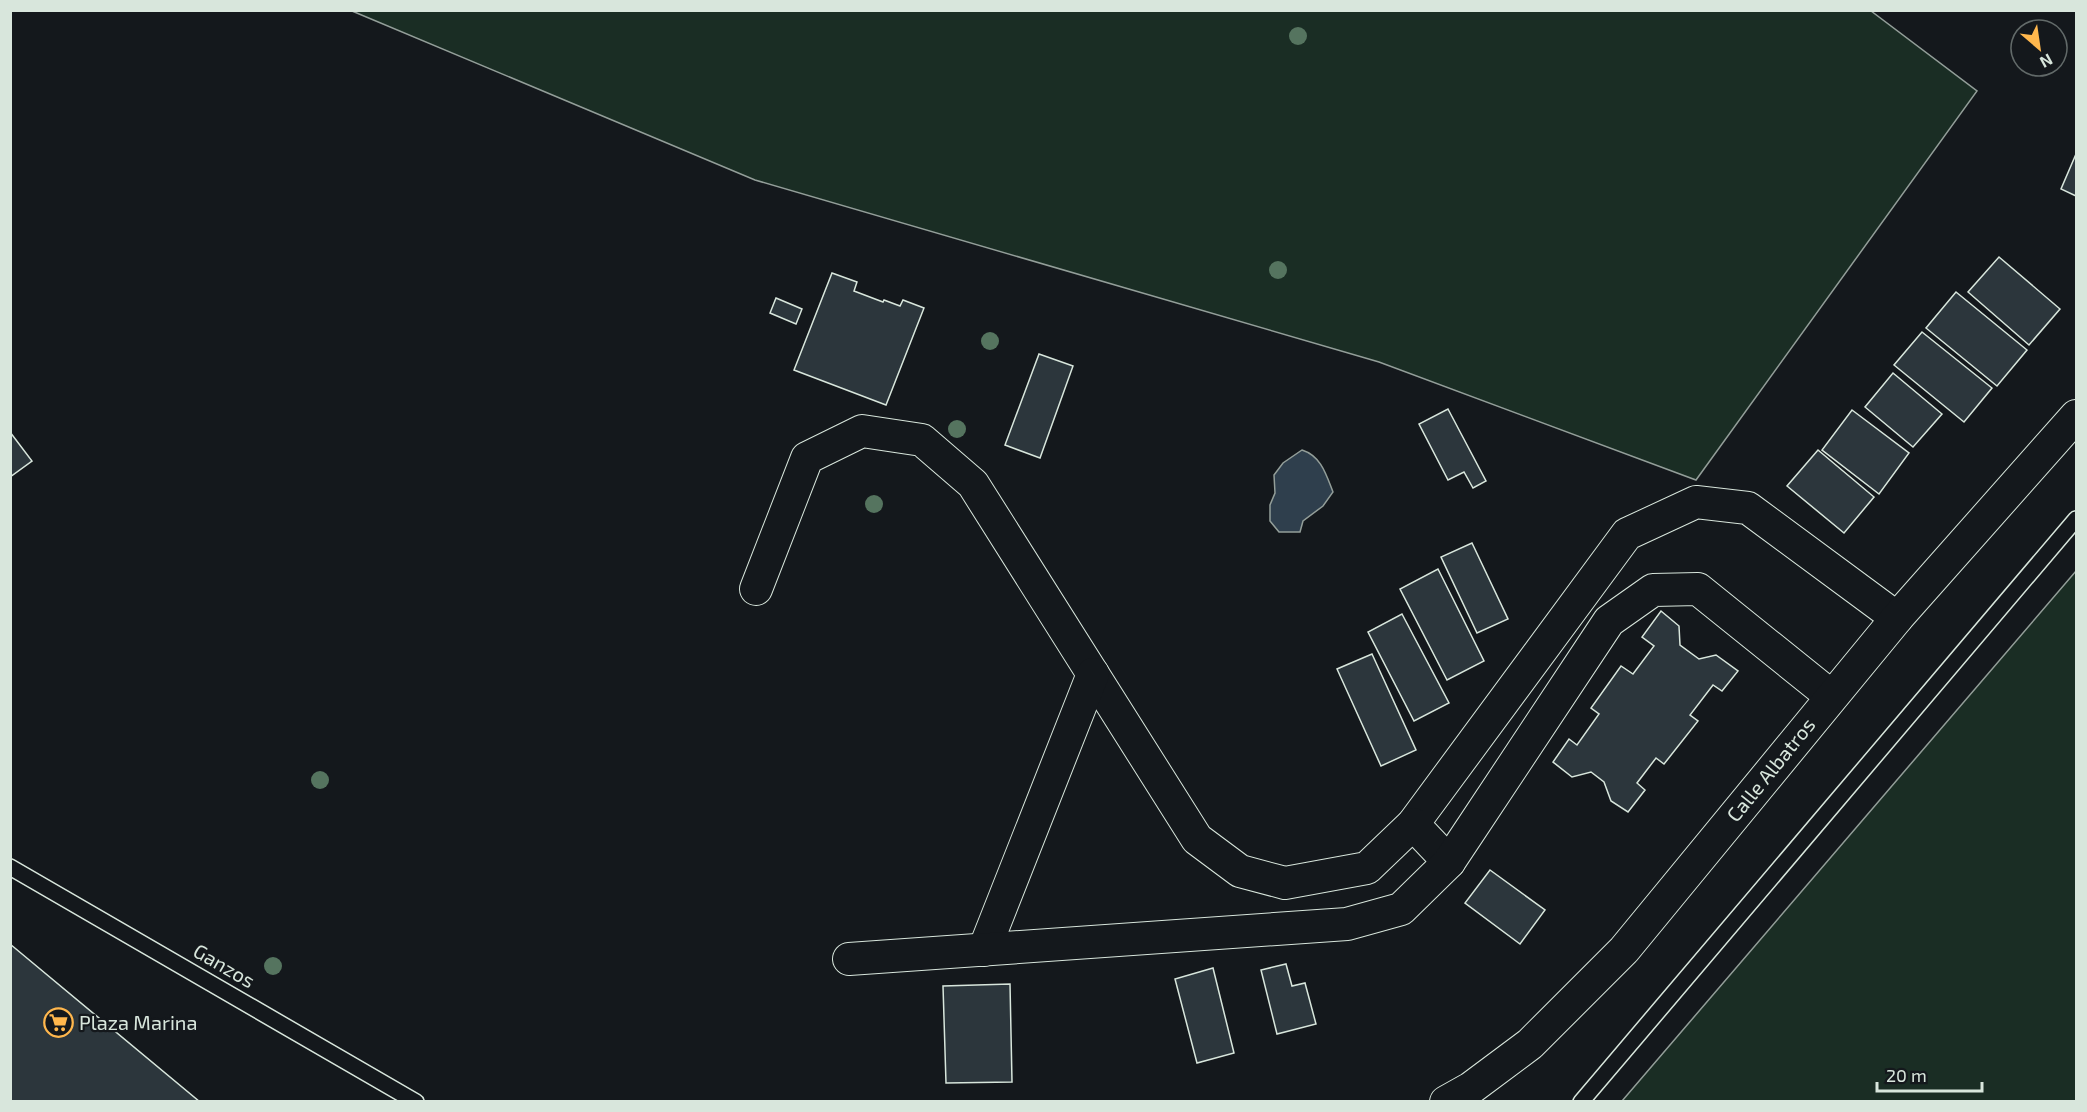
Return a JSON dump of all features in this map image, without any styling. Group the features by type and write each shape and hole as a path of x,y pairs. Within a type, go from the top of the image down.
{"street":[{"name":"Calle Albatros","path":"1446,1101 1471,1088 1530,1044 1624,950 1831,696 2076,416"},
{"path":"756,589 807,458 862,430 922,440 973,484 1197,839 1240,872 1286,883 1367,868 1413,824 1627,534 1696,502 1748,508 1898,618"},
{"path":"1604,565 1632,604"},
{"path":"849,959 1347,924 1401,909 1449,862 1610,621 1653,590 1698,589 1831,696"},
{"path":"984,950 1093,674"},
{"path":"1413,824 1449,862"},
{"path":"1284,928 1286,883"}],"lane":[{"path":"1581,1101 2076,519"},
{"name":"Ganzos","path":"10,867 416,1101"}],"green space":[{"path":"352,11 1871,11 1977,91 1696,480 1379,362 755,180"},
{"path":"2076,571 2076,1101 1622,1101"}],"water":[{"path":"1302,450 1318,461 1333,492 1323,506 1303,521 1300,532 1279,532 1270,521 1270,505 1275,493 1274,475 1283,463"}],"building":[{"path":"2076,154 2076,196 2061,189"},
{"path":"1999,257 2060,309 2029,345 1968,292"},
{"path":"832,273 857,282 854,291 883,302 884,300 900,306 903,300 924,308 886,405 794,370"},
{"path":"1956,292 2027,350 1997,386 1926,328"},
{"path":"776,298 802,309 796,324 770,313"},
{"path":"1922,332 1992,388 1964,422 1894,365"},
{"path":"1039,354 1073,366 1040,458 1005,445"},
{"path":"1893,373 1942,414 1913,447 1865,407"},
{"path":"1448,409 1486,481 1473,488 1464,472 1448,480 1419,424"},
{"path":"1852,410 1909,453 1879,494 1822,450"},
{"path":"10,432 32,461 10,477"},
{"path":"1818,450 1874,497 1844,533 1787,486"},
{"path":"1472,543 1508,619 1477,633 1441,557"},
{"path":"1438,569 1484,661 1447,680 1400,589"},
{"path":"1661,611 1679,626 1680,645 1699,659 1716,655 1738,671 1722,691 1713,685 1690,715 1698,721 1664,764 1656,758 1637,783 1645,790 1628,812 1611,801 1604,782 1591,772 1572,777 1553,762 1569,739 1577,745 1599,714 1591,708 1621,666 1633,674 1654,646 1642,637"},
{"path":"1402,614 1449,703 1414,721 1368,632"},
{"path":"1372,654 1416,750 1381,766 1337,669"},
{"path":"1490,870 1545,910 1520,944 1465,903"},
{"name":"Plaza Marina","path":"10,944 200,1102 10,1102"},
{"path":"1286,964 1292,986 1305,983 1316,1024 1277,1034 1261,970"},
{"path":"1213,968 1234,1053 1197,1063 1175,979"},
{"path":"1010,984 1012,1082 946,1083 943,986"}],"place":[{"name":"Plaza Marina","path":"58,1023"}]}
